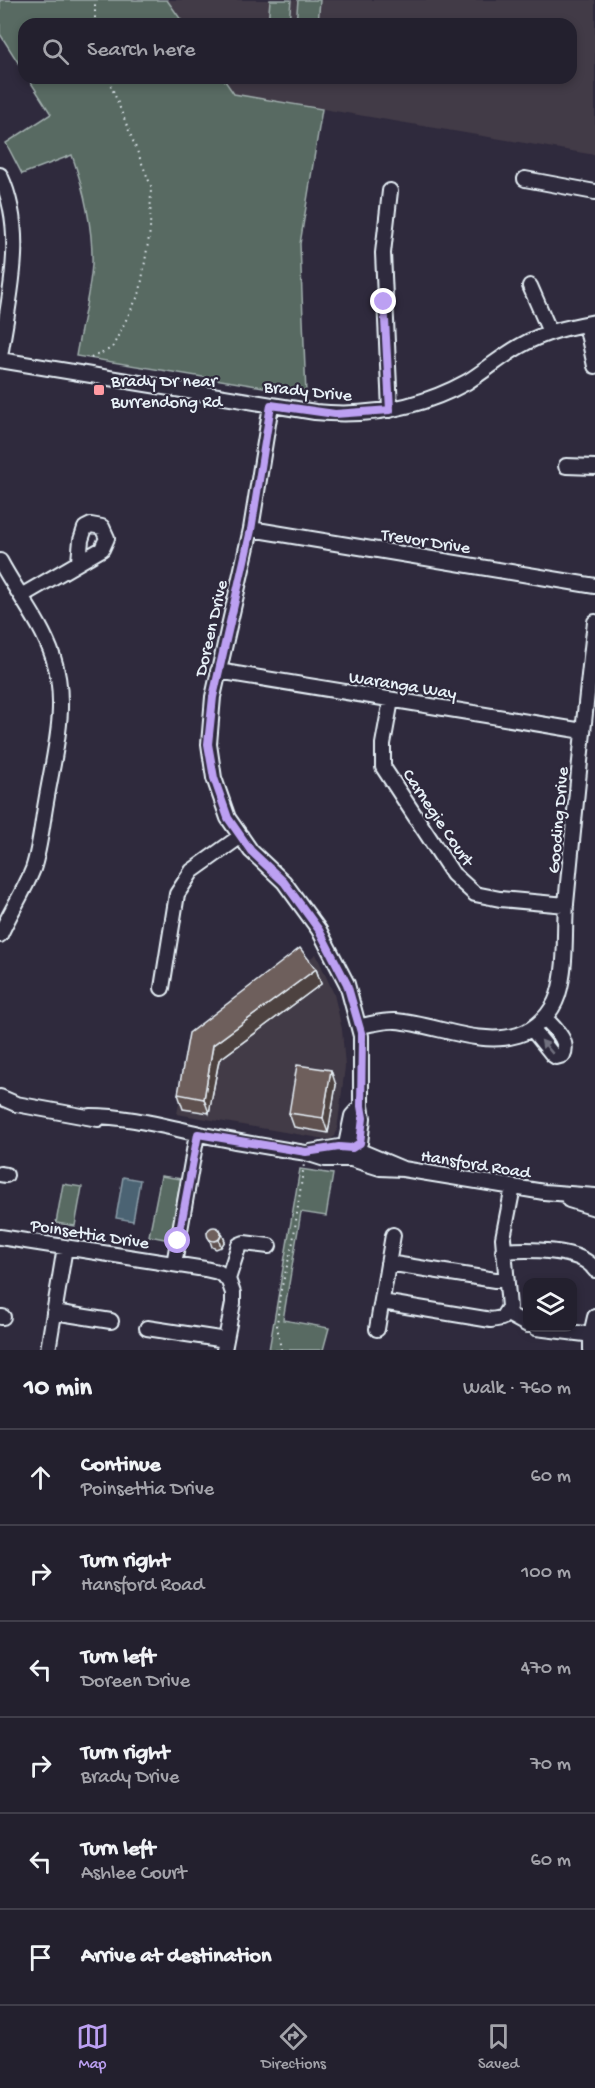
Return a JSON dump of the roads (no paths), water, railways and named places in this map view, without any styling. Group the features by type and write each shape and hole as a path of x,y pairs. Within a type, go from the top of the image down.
{"street":[{"path":"0,175 8,191 15,226 15,261 0,358"},
{"path":"525,179 595,192"},
{"path":"390,191 383,253 390,410"},
{"path":"530,286 550,332"},
{"path":"591,323 595,366"},
{"name":"Brady Drive","path":"0,358 335,414 390,410 429,399 468,381 520,346 550,332 591,323"},
{"name":"Doreen Drive","path":"271,405 251,530 213,697 208,744 218,788 228,818 251,851 284,882 319,930 347,984 360,1026 361,1106 352,1116 347,1140 352,1153"},
{"path":"566,466 595,467"},
{"name":"Trevor Drive","path":"251,530 595,586"},
{"path":"0,561 41,630 54,660 59,682 60,710 36,856 26,885 0,934"},
{"path":"21,596 79,561"},
{"name":"Gooding Drive","path":"360,1026 395,1021 475,1036 496,1038 516,1036 532,1029 545,1018 558,996 595,622"},
{"name":"Waranga Way","path":"218,671 583,731"},
{"name":"Carnegie Court","path":"392,700 383,744 383,767 453,874 475,894 500,899 566,905"},
{"path":"162,988 177,894 192,871 241,836"},
{"path":"532,1029 553,1055 556,1057 563,1055 566,1052 565,1044 545,1018"},
{"name":"Hansford Road","path":"0,1097 16,1104"},
{"name":"Hansford Road","path":"0,1104 16,1104 90,1116 150,1131 198,1134 306,1152 325,1159 352,1153 380,1168 403,1169 544,1192 595,1196"},
{"path":"174,1264 198,1134"},
{"path":"382,1302 491,1320 502,1318 506,1313 508,1302 503,1235 513,1187"},
{"name":"Hansford Road","path":"544,1192 595,1208"},
{"path":"377,1329 393,1235"},
{"name":"Poinsettia Drive","path":"0,1238 174,1264 218,1272 228,1279"},
{"path":"147,1328 225,1345 233,1303 233,1293 228,1279 237,1249 241,1244 269,1246"},
{"path":"48,1350 64,1247"},
{"path":"503,1251 535,1250 584,1259 595,1270"},
{"path":"388,1263 495,1280 506,1279"},
{"path":"54,1312 111,1321"},
{"path":"506,1313 523,1323"},
{"path":"562,1332 582,1335 588,1333 594,1327 595,1317"},
{"path":"588,1333 592,1343 591,1350"}],"water":[{"path":"123,1177 140,1180 133,1221 116,1218"}],"place":[{"name":"Brady Dr near Burrendong Rd","path":"99,390"}]}
